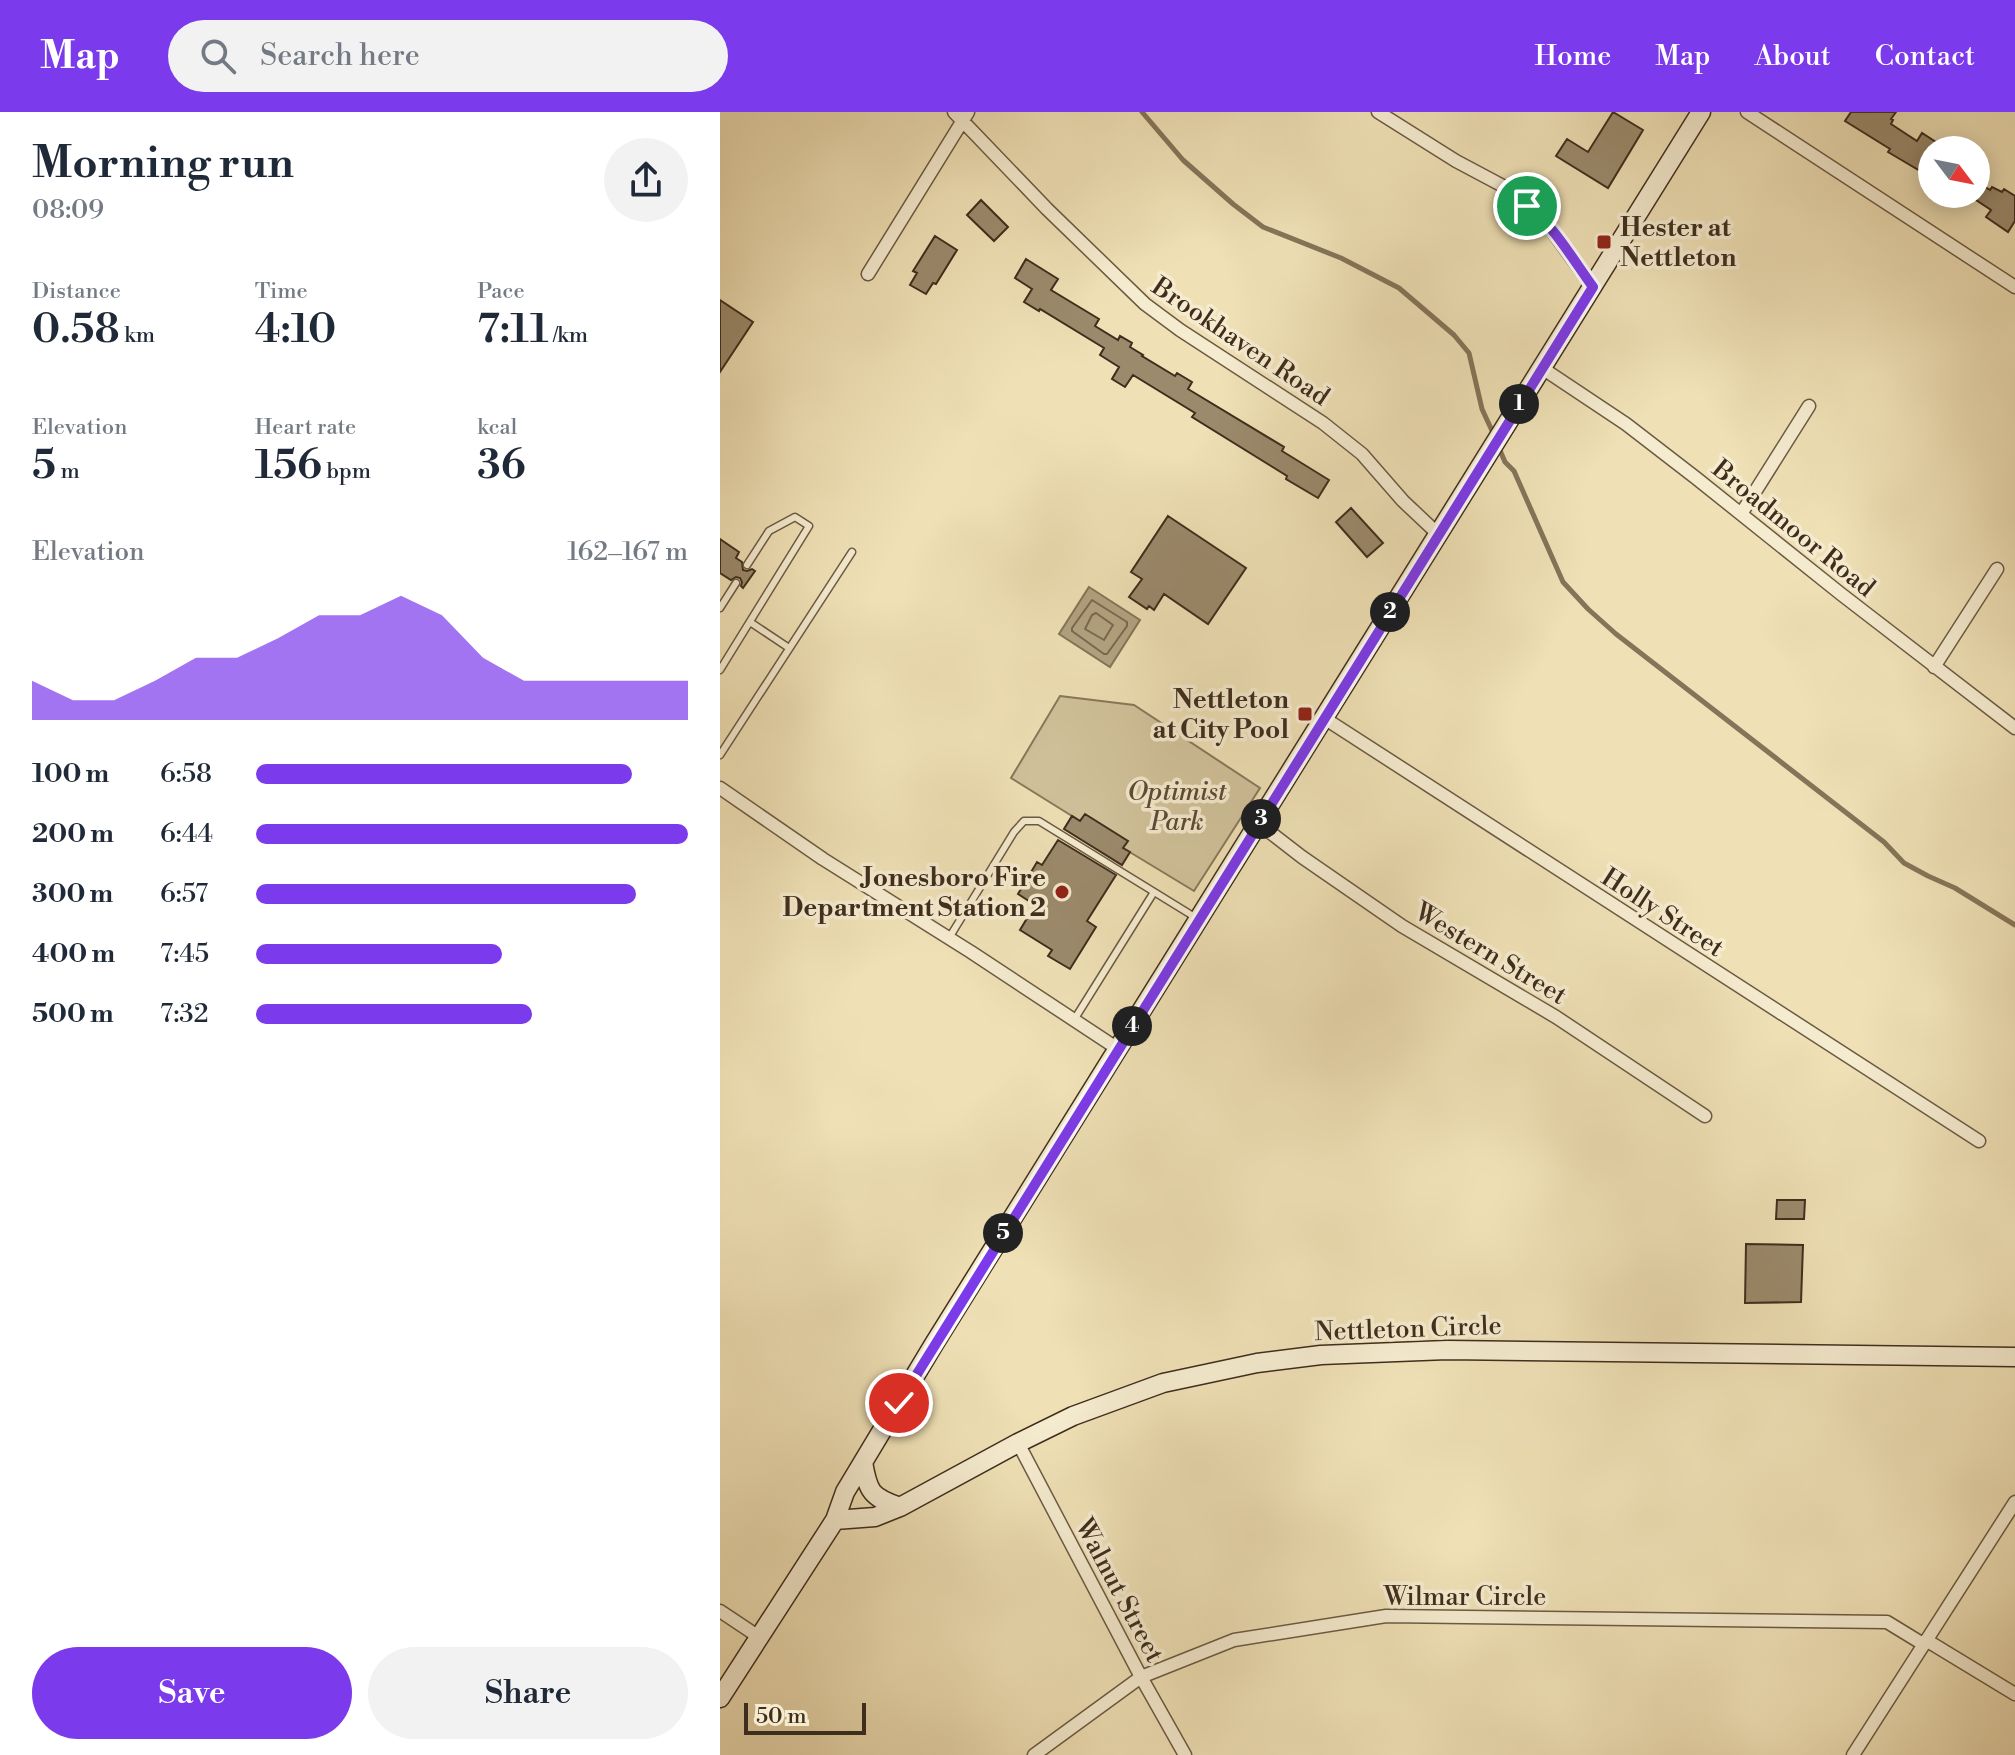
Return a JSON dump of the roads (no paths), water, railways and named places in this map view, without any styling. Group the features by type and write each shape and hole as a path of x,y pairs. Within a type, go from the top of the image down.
{"street":[{"path":"1378,112 1393,116 1456,161 1503,186 1532,209 1593,287"},
{"path":"720,1698 835,1520 845,1492 934,1344 1701,112"},
{"path":"1747,112 2015,287"},
{"path":"868,274 961,115"},
{"name":"Brookhaven Road","path":"961,115 1057,219 1145,304 1323,423 1362,454 1403,501 1438,534"},
{"name":"Broadmoor Road","path":"1542,368 1626,424 2015,728"},
{"path":"1741,514 1809,406"},
{"path":"1934,667 1997,569"},
{"name":"Holly Street","path":"1324,718 1979,1141"},
{"path":"720,788 823,859 1118,1049"},
{"name":"Western Street","path":"1258,823 1402,926 1556,1017 1705,1116"},
{"name":"Nettleton Circle","path":"835,1520 875,1517 900,1507 1073,1416 1163,1383 1257,1363 1321,1355 1447,1350 2015,1357"},
{"name":"Walnut Street","path":"1018,1443 1185,1755"},
{"path":"863,1462 870,1490 885,1502 900,1507"},
{"path":"1853,1755 2014,1506"},
{"path":"720,1611 759,1637"},
{"name":"Wilmar Circle","path":"1034,1755 1141,1677 1234,1640 1386,1616 1887,1622 2015,1694"}],"lane":[{"path":"720,670 809,526 795,517 769,531 747,565"},
{"path":"720,755 852,552"},
{"path":"720,608 736,583"},
{"path":"750,622 789,648"},
{"path":"949,938 1014,832 1024,821 1039,821 1198,919"},
{"path":"1074,1020 1154,892"}],"water":[{"path":"1089,587 1140,620 1110,667 1059,634"}],"waterway":[{"path":"1142,112 1183,160 1263,227 1341,258 1399,288 1454,335 1469,353 1482,409 1494,435"},
{"path":"1499,448 1505,462 1514,471 1563,582 1588,609 1884,842 1904,863 1955,888 2015,925"}],"place":[{"name":"Hester at Nettleton","path":"1604,242"},
{"name":"Nettleton at City Pool","path":"1305,714"},
{"name":"Jonesboro Fire Department Station 2","path":"1062,892"}],"park label":[{"name":"Optimist Park","path":"1177,806"}]}
